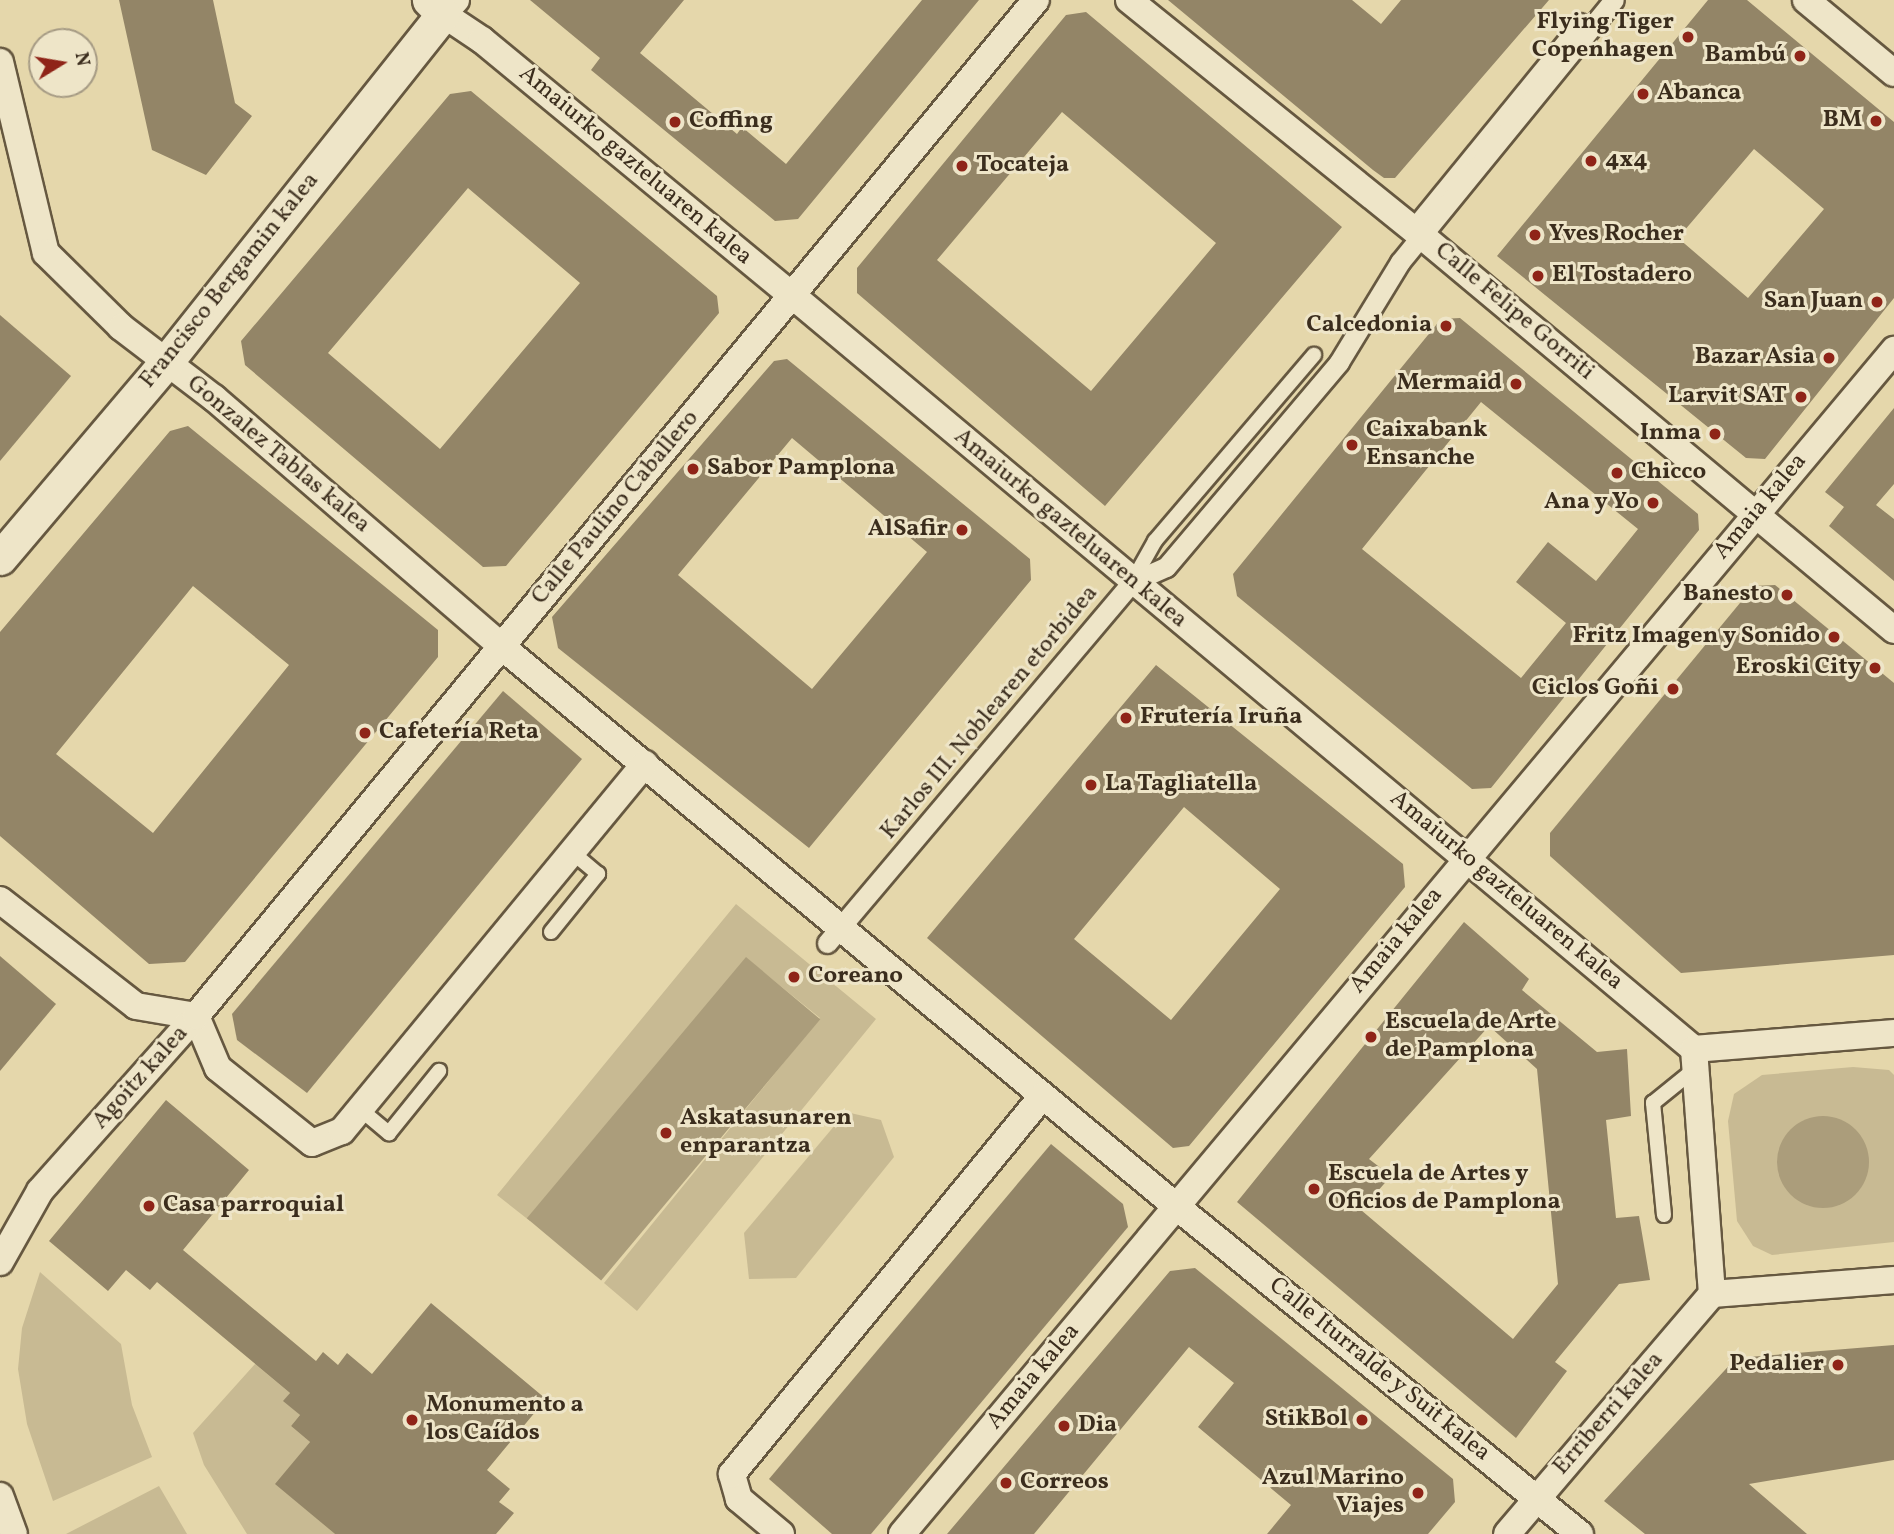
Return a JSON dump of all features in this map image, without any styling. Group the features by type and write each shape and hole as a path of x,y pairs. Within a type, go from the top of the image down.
{"street":[{"name":"Calle Paulino Caballero","path":"197,1016 1036,0"},
{"name":"Calle Felipe Gorriti","path":"1129,0 1417,232 1894,630"},
{"name":"Karlos III. Noblearen etorbidea","path":"833,935 1132,582 1166,567 1339,362 1417,232 1614,0"},
{"path":"1806,0 1894,73"},
{"name":"Amaiurko gazteluaren kalea","path":"443,5 1132,582 1467,857 1694,1059"},
{"name":"Francisco Bergamin kalea","path":"0,558 167,360 443,5"},
{"name":"Gonzalez Tablas kalea","path":"0,62 46,253 121,327 167,360 502,646"},
{"name":"Amaia kalea","path":"902,1534 1894,350"},
{"path":"502,646 645,764 833,935 1043,1096 1177,1207"},
{"path":"197,1016 218,1068 312,1143 342,1131 645,764"},
{"name":"Agoitz kalea","path":"0,900 136,1006 197,1016"},
{"name":"Agoitz kalea","path":"0,1262 40,1191 197,1016"},
{"path":"1894,1033 1694,1059 1712,1294 1894,1280"},
{"path":"782,1534 739,1499 732,1474 1043,1096"},
{"name":"Calle Iturralde y Suit kalea","path":"1177,1207 1580,1534"},
{"name":"Erriberri kalea","path":"1507,1534 1712,1294"},
{"path":"0,1496 14,1534"}],"lane":[{"path":"1417,232 1581,21"},
{"path":"1132,582 1155,541 1314,355"},
{"path":"551,932 598,874 572,852"},
{"path":"1664,1215 1653,1103 1694,1059"},
{"path":"360,1109 389,1133 439,1071"}],"shaded area":[{"path":"736,904 876,1019 637,1311 604,1283 820,1018 746,958 530,1221 497,1195"},
{"path":"746,957 820,1019 601,1281 527,1218"},
{"path":"1853,1067 1889,1070 1894,1075 1894,1242 1772,1255 1753,1246 1737,1221 1728,1121 1734,1094 1762,1075"},
{"path":"846,1112 881,1120 894,1157 796,1278 749,1279 744,1233"},
{"path":"1814,1116 1832,1116 1849,1123 1862,1136 1869,1153 1869,1171 1862,1188 1849,1201 1832,1208 1814,1208 1797,1201 1784,1188 1777,1171 1777,1153 1784,1136 1797,1123"},
{"path":"40,1272 121,1344 132,1405 152,1457 53,1501 27,1424 18,1369 22,1328"},
{"path":"255,1364 290,1393 284,1401 300,1415 291,1426 310,1442 276,1484 335,1534 247,1534 204,1465 193,1433"},
{"path":"159,1486 187,1534 66,1534"}],"building":[{"path":"119,0 213,0 235,103 252,116 206,175 152,150"},
{"path":"530,0 684,0 640,53 737,134 742,127 786,164 922,0 979,0 798,219 775,221 591,70 600,58"},
{"path":"1168,0 1352,0 1381,24 1401,0 1549,0 1395,178 1384,178"},
{"path":"1708,0 1747,0 1894,122 1894,298 1765,459 1746,458 1497,256","holes":["1754,149 1824,209 1748,298 1678,238"]},
{"path":"1086,12 1342,227 1105,506 857,293 857,268 1066,15","holes":["1062,112 1216,243 1091,391 937,260"]},
{"path":"471,91 717,296 719,313 506,566 483,567 245,365 241,341 450,94","holes":["468,188 580,283 440,449 328,353"]},
{"path":"0,315 71,376 0,461"},
{"path":"1460,318 1698,514 1699,530 1491,788 1472,789 1237,596 1233,574 1441,319","holes":["1481,402 1638,529 1596,581 1548,542 1516,582 1566,623 1521,678 1362,549"]},
{"path":"787,359 1030,559 1031,580 809,848 558,648 552,617 774,361","holes":["792,438 927,552 812,689 678,575"]},
{"path":"1894,408 1894,484 1876,505 1894,519 1894,581 1829,526 1844,507 1825,492"},
{"path":"188,426 438,630 438,657 185,962 149,964 0,836 0,632 170,431","holes":["193,586 289,665 153,833 56,754"]},
{"path":"1775,585 1894,683 1894,955 1681,973 1550,856 1550,833 1754,586"},
{"path":"1156,665 1403,864 1405,887 1189,1146 1173,1148 927,938","holes":["1184,807 1280,889 1171,1020 1074,939"]},
{"path":"503,691 582,759 307,1093 237,1040 232,1014"},
{"name":"Escuela de Artes y Oficios de Pamplona","path":"1464,922 1529,979 1522,990 1597,1052 1627,1049 1631,1116 1606,1120 1616,1218 1639,1216 1650,1280 1619,1284 1555,1362 1567,1371 1516,1438 1237,1202","holes":["1489,1026 1537,1069 1558,1284 1513,1339 1361,1210 1391,1176 1369,1159"]},
{"path":"0,956 56,1004 0,1071"},
{"name":"Monumento a los Caídos","path":"166,1100 249,1170 183,1250 316,1361 323,1352 338,1365 347,1353 372,1374 431,1303 546,1399 487,1470 510,1489 499,1502 514,1513 496,1534 335,1534 275,1484 310,1442 291,1426 300,1415 283,1401 290,1393 157,1282 150,1290 126,1270 108,1291 49,1241"},
{"path":"1051,1144 1123,1204 1128,1227 871,1534 832,1534 769,1479"},
{"path":"1195,1268 1453,1479 1455,1502 1428,1534 1267,1534 1291,1505 1198,1427 1234,1383 1189,1347 1034,1534 947,1534 1170,1271"},
{"path":"1894,1345 1894,1460 1749,1484 1807,1534 1645,1534 1604,1501 1736,1358"}],"place":[{"name":"Flying Tiger Copenhagen","path":"1688,37"},
{"name":"Bambú","path":"1800,56"},
{"name":"Abanca","path":"1643,94"},
{"name":"BM","path":"1876,121"},
{"name":"Coffing","path":"675,122"},
{"name":"4x4","path":"1591,161"},
{"name":"Tocateja","path":"962,166"},
{"name":"Yves Rocher","path":"1535,235"},
{"name":"El Tostadero","path":"1538,276"},
{"name":"San Juan","path":"1877,302"},
{"name":"Calcedonia","path":"1446,326"},
{"name":"Bazar Asia","path":"1829,358"},
{"name":"Mermaid","path":"1516,384"},
{"name":"Larvit SAT","path":"1801,397"},
{"name":"Inma","path":"1715,434"},
{"name":"Caixabank Ensanche","path":"1352,445"},
{"name":"Sabor Pamplona","path":"693,469"},
{"name":"Chicco","path":"1617,473"},
{"name":"Ana y Yo","path":"1653,503"},
{"name":"AlSafir","path":"962,530"},
{"name":"Banesto","path":"1787,595"},
{"name":"Fritz Imagen y Sonido","path":"1834,637"},
{"name":"Eroski City","path":"1875,668"},
{"name":"Ciclos Goñi","path":"1673,689"},
{"name":"Frutería Iruña","path":"1126,718"},
{"name":"Cafetería Reta","path":"365,733"},
{"name":"La Tagliatella","path":"1091,785"},
{"name":"Coreano","path":"794,977"},
{"name":"Escuela de Arte de Pamplona","path":"1371,1037"},
{"name":"Askatasunaren enparantza","path":"666,1133"},
{"name":"Escuela de Artes y Oficios de Pamplona","path":"1314,1189"},
{"name":"Casa parroquial","path":"149,1206"},
{"name":"Pedalier","path":"1838,1365"},
{"name":"Monumento a los Caídos","path":"412,1420"},
{"name":"StikBol","path":"1362,1420"},
{"name":"Dia","path":"1064,1426"},
{"name":"Correos","path":"1006,1483"},
{"name":"Azul Marino Viajes","path":"1418,1493"}]}
